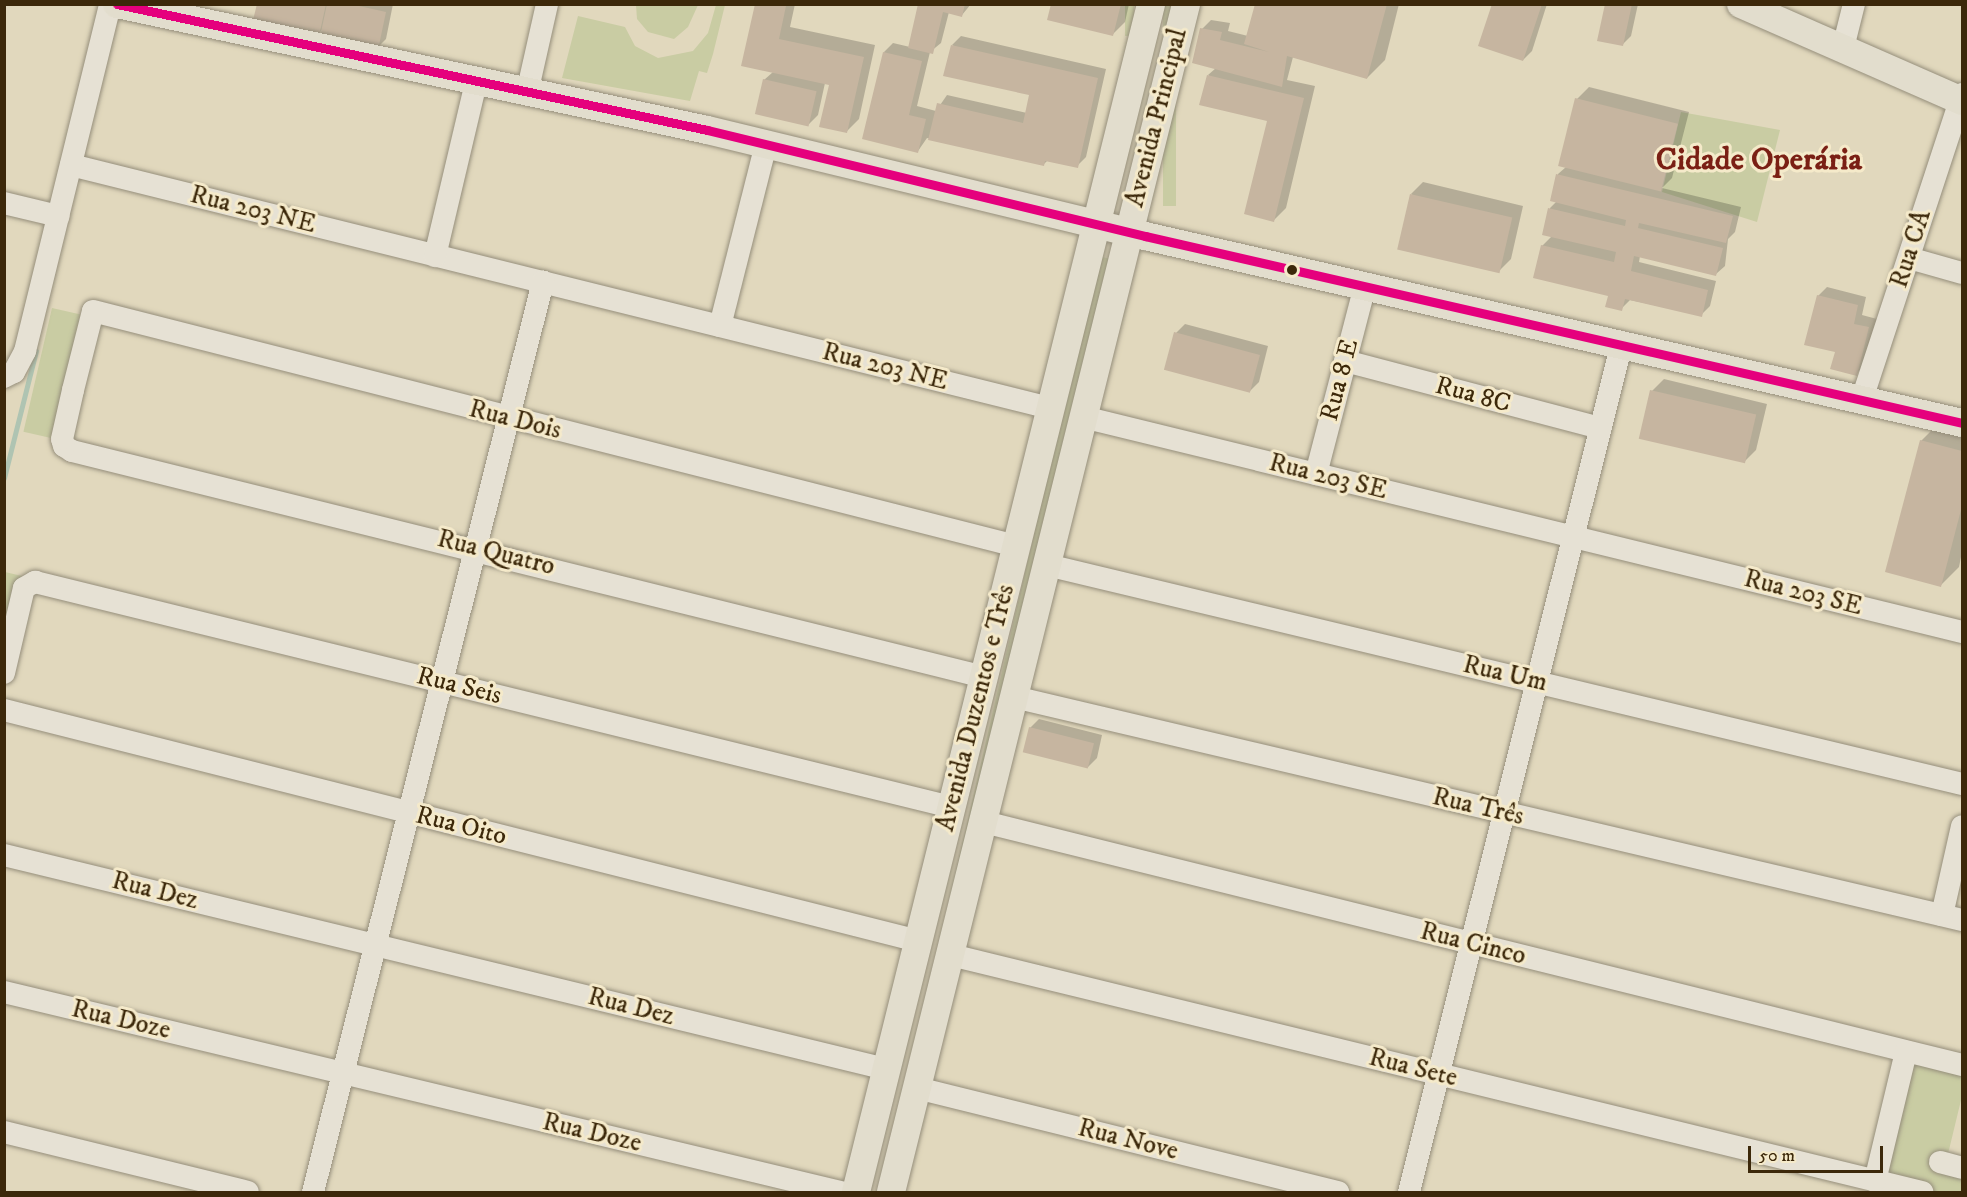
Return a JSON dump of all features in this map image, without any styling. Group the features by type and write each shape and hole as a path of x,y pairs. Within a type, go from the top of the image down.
{"main road":[{"path":"117,4 194,12 476,82 766,144 1129,232 1622,343 1962,423"},
{"name":"Avenida Principal","path":"1097,224 1151,4"},
{"name":"Avenida Principal","path":"1129,232 1186,4"},
{"path":"1742,4 1962,98"},
{"name":"Avenida Duzentos e Três","path":"856,1192 1097,224"},
{"name":"Avenida Duzentos e Três","path":"891,1192 1129,232"}],"street":[{"path":"9,374 25,351 110,4"},
{"path":"527,93 547,4"},
{"path":"1843,48 1854,4"},
{"path":"435,256 476,82"},
{"name":"Rua CA","path":"1862,399 1962,98"},
{"path":"720,326 766,144"},
{"name":"Rua 203 NE","path":"71,165 1050,408"},
{"path":"4,203 58,216"},
{"path":"1909,258 1962,273"},
{"path":"313,1192 543,282"},
{"name":"Rua 8 E","path":"1316,474 1365,286"},
{"name":"Rua Dois","path":"73,390 93,312 1016,546"},
{"path":"1409,1192 1622,343"},
{"name":"Rua 8C","path":"1345,361 1600,428"},
{"name":"Rua Quatro","path":"73,390 62,439 64,446 72,451 476,549 984,677"},
{"name":"Rua 203 SE","path":"1083,417 1962,632"},
{"name":"Rua Um","path":"1047,565 1962,784"},
{"name":"Rua Seis","path":"4,673 24,588 35,582 951,807"},
{"name":"Rua Três","path":"1014,697 1952,917 1962,826"},
{"name":"Rua Oito","path":"4,710 918,941"},
{"name":"Rua Cinco","path":"984,822 1962,1065"},
{"name":"Rua Dez","path":"4,855 886,1069"},
{"name":"Rua Sete","path":"951,954 1922,1192"},
{"name":"Rua Doze","path":"4,992 841,1192"},
{"path":"1875,1181 1906,1052"},
{"name":"Rua Nove","path":"917,1088 1338,1192"},
{"path":"4,1132 248,1192"},
{"path":"1940,1162 1962,1168"}],"green space":[{"path":"698,4 688,27 674,39 648,32 637,19 636,5"},
{"path":"716,5 725,5 713,54 707,73 699,71 690,101 562,78 578,16 625,27 635,46 658,58 693,51 708,33"},
{"path":"1125,5 1134,5 1134,36 1125,36"},
{"path":"1163,5 1176,5 1176,206 1163,206"},
{"path":"1681,112 1780,130 1757,222 1662,192"},
{"path":"1098,256 1111,259 895,1192 882,1192"},
{"path":"52,308 86,316 58,440 23,432"},
{"path":"5,572 22,576 5,648"},
{"path":"1962,1051 1962,1096 1948,1154 1962,1158 1962,1192 1882,1192 1916,1052 1960,1062"}],"building":[{"path":"257,4 326,4 319,36 253,20"},
{"path":"327,4 350,4 386,12 378,50 320,37"},
{"path":"755,4 786,6 779,39 864,57 847,133 819,127 829,85 741,66"},
{"path":"918,4 965,4 962,17 943,12 933,54 908,48"},
{"path":"1051,4 1121,4 1113,36 1047,20"},
{"path":"1255,4 1387,4 1367,79 1287,56 1282,87 1192,63 1200,28 1222,32 1220,40 1269,52 1244,44"},
{"path":"1492,4 1542,4 1523,61 1478,46"},
{"path":"1605,4 1632,4 1623,46 1597,41"},
{"path":"951,45 1098,78 1078,168 1045,161 1044,166 928,140 937,103 1023,123 1029,95 943,76"},
{"path":"883,52 922,61 909,115 926,119 918,153 862,139"},
{"path":"1207,75 1304,98 1274,222 1244,214 1267,121 1199,105"},
{"path":"763,79 817,91 808,126 755,114"},
{"path":"1575,98 1678,124 1661,192 1558,166"},
{"path":"1556,174 1733,216 1726,243 1639,223 1638,228 1723,248 1716,276 1634,256 1631,271 1708,290 1702,317 1625,299 1622,311 1605,307 1608,296 1533,278 1541,245 1614,262 1616,252 1542,235 1548,208 1625,226 1626,220 1550,201"},
{"path":"1410,194 1512,218 1499,273 1397,250"},
{"path":"1817,295 1858,305 1854,324 1869,327 1857,376 1830,369 1835,352 1804,345"},
{"path":"1174,332 1260,355 1250,393 1164,370"},
{"path":"1650,390 1756,415 1745,463 1639,439"},
{"path":"1920,440 1962,451 1962,506 1941,587 1885,572"},
{"path":"1029,727 1094,743 1088,768 1023,752"}],"waterway":[{"path":"4,478 36,351"}],"transit line":[{"path":"117,4 707,130 1145,236 1962,423"}],"district":[{"name":"Cidade Operária","path":"1759,160"}]}
